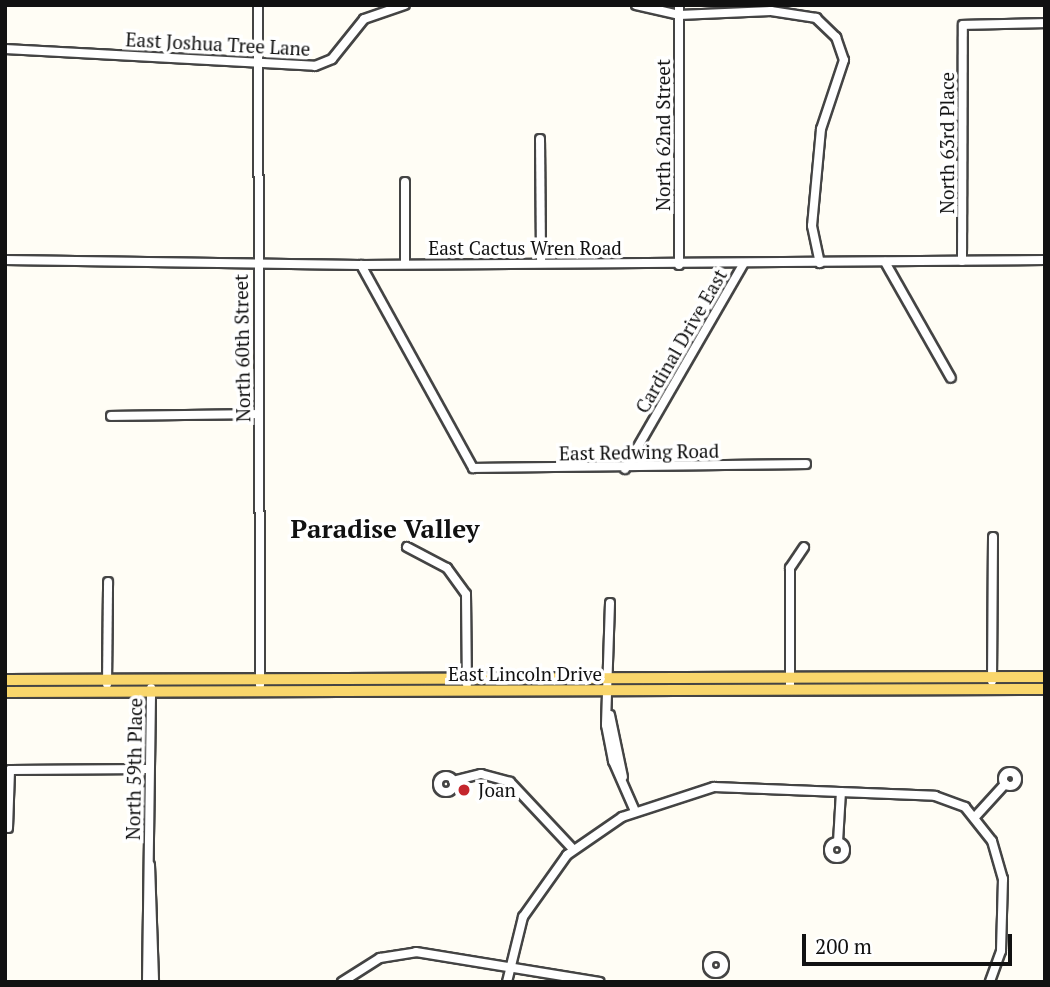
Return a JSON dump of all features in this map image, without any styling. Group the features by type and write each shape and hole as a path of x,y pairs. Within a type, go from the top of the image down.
{"main road":[{"name":"East Lincoln Drive","path":"5,680 107,686 260,686 352,680 467,679 790,691 992,683 1045,677"},
{"name":"East Lincoln Drive","path":"260,686 352,692 467,692 790,678 992,683 1045,689"},
{"path":"352,680 352,692"},
{"name":"East Lincoln Drive","path":"5,692 107,686"}],"street":[{"name":"North 60th Street","path":"258,5 260,686"},
{"name":"East Joshua Tree Lane","path":"5,49 324,64 364,19 405,5"},
{"path":"636,5 679,10 772,10 816,18 836,37 844,60 821,130 812,226 820,263"},
{"name":"North 62nd Street","path":"679,10 679,265"},
{"name":"North 63rd Place","path":"962,261 963,25 1045,23"},
{"path":"540,139 541,263"},
{"path":"405,182 405,264"},
{"name":"East Cactus Wren Road","path":"5,260 257,261 361,265 743,265 1045,260"},
{"path":"885,262 951,378"},
{"name":"East Redwing Road","path":"361,265 473,468 625,469 806,464"},
{"name":"Cardinal Drive East","path":"625,469 743,265"},
{"path":"111,416 258,414"},
{"path":"992,683 993,537"},
{"path":"407,547 447,568 462,584 467,692"},
{"path":"790,691 790,568 804,547"},
{"path":"107,686 108,582"},
{"path":"610,603 608,743 635,811"},
{"name":"North 59th Place","path":"147,982 151,686"},
{"path":"8,828 10,770 149,769"},
{"path":"453,781 481,774 510,782 573,849"},
{"path":"975,817 1005,784"},
{"path":"507,982 508,966 533,898 573,849 635,811 714,787 935,796 975,817 992,841 1003,878 1001,951 990,982"},
{"path":"838,842 841,792"},
{"name":"North 59th Place","path":"149,858 154,982"},
{"path":"342,982 396,954 508,966 600,982"},
{"path":"709,982 713,972"}],"place":[{"name":"Joan","path":"464,790"}],"district":[{"name":"Paradise Valley","path":"385,529"}]}
